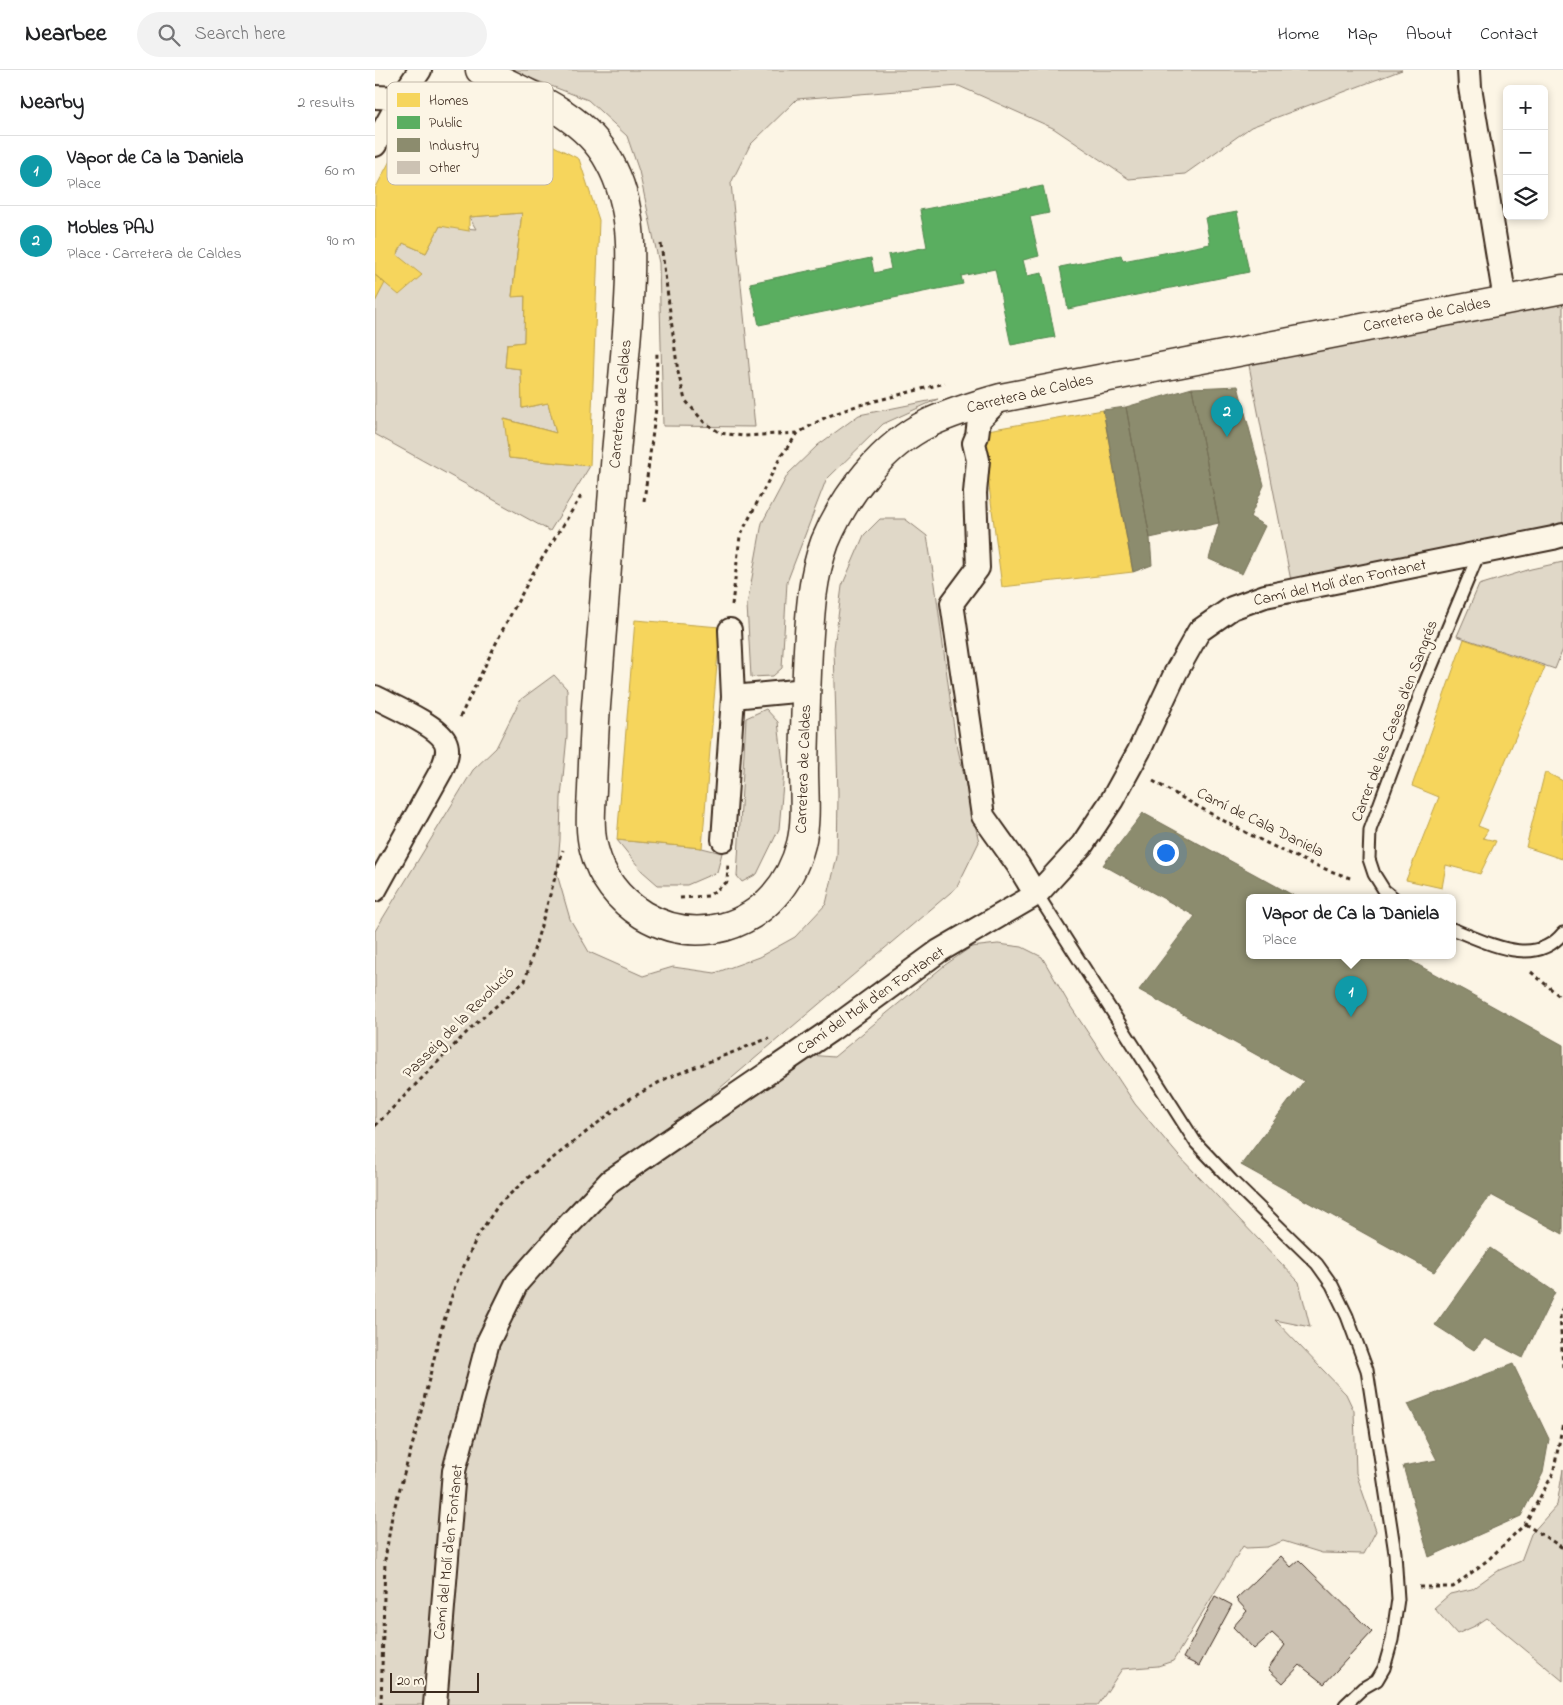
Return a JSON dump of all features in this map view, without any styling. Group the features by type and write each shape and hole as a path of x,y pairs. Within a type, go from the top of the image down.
{"main road":[{"name":"Carretera de Caldes","path":"480,70 504,82"},
{"name":"Carretera de Caldes","path":"553,109 573,121 598,144 611,162 624,201 631,262 625,358 593,742 590,823 593,846 607,880 626,903 645,916 667,926 691,931 713,929 742,920 762,908 778,892 794,865 803,838 806,690 810,606 815,573 834,522 850,496 878,462 898,444 925,425 970,407 1001,398 1563,288"}],"street":[{"path":"412,82 420,70"},
{"path":"1469,70 1469,87 1505,300"},
{"path":"375,145 387,123"},
{"path":"1001,398 979,420 974,444 978,460 975,493 978,568 952,603 983,816 1018,864 1036,894"},
{"name":"Camí del Molí d'en Fontanet","path":"435,1705 454,1472 488,1342 517,1283 610,1181 831,1030 939,951 1036,894 1082,845 1112,800 1176,672 1199,631 1232,608 1265,596 1563,535"},
{"path":"723,840 733,697 730,630"},
{"path":"733,697 806,690"},
{"path":"375,697 432,728 445,741 448,755 441,772 375,890"}],"lane":[{"name":"Carrer de les Cases d'en Sangrés","path":"1389,894 1384,890 1374,874 1369,859 1370,830 1423,686 1479,553"},
{"path":"1036,894 1196,1143 1317,1264 1332,1285 1347,1316 1367,1370 1395,1553 1398,1599 1392,1640 1384,1668 1377,1680 1363,1688 1345,1705"},
{"path":"1456,930 1510,950 1535,951 1552,945 1563,933"}],"path":[{"path":"659,237 662,246 678,372 685,400 704,422 720,433 744,436 798,433"},
{"path":"730,630 741,536 781,456 798,433 826,417 856,406 947,382"},
{"path":"445,741 464,710 503,629 533,573 582,493 613,490"},
{"name":"Camí de Cala Daniela","path":"1130,767 1210,814 1304,861 1384,890"},
{"name":"Passeig de la Revolució","path":"375,1126 472,1027 525,981 563,849"},
{"path":"1510,950 1542,982 1563,999"},
{"path":"1563,1308 1559,1313 1563,1368"},
{"path":"1397,1588 1453,1587 1489,1559 1525,1524 1553,1474 1563,1423"},
{"path":"1525,1524 1563,1548"}],"shaded area":[{"path":"509,70 1402,70 1251,127 1185,174 1129,179 1053,128 959,86 797,99 750,145 731,183 755,427 663,426 659,263 639,171 627,136 588,100 553,87 553,82 541,82"},
{"path":"522,213 512,296 525,296 524,342 507,344 505,367 521,369 522,408 548,403 556,433 505,419 509,458 590,466 550,531 375,434 375,302 403,243 426,253 440,226 476,229 469,217"},
{"path":"1563,289 1563,535 1293,591 1246,350"},
{"path":"938,399 883,424 826,480 787,582 782,668 773,676 751,677 747,605 762,523 788,474 818,445 859,415"},
{"path":"880,519 905,519 927,536 955,736 979,842 957,887 614,1178 808,1055 834,1057 945,965 971,947 998,944 1022,947 1042,957 1069,1004 1135,1104 1178,1155 1299,1282 1310,1327 1275,1320 1346,1394 1354,1411 1356,1473 1376,1531 1364,1554 1322,1553 1283,1541 1267,1547 1246,1548 1243,1546 1173,1661 1158,1666 1122,1669 1098,1705 375,1705 375,931 473,770 496,748 520,700 554,675 567,689 567,736 561,798 557,874 570,919 589,952 643,976 673,967 715,973 759,957 795,937 826,904 837,857 838,794 834,648 842,586 864,535"},
{"path":"1563,562 1563,649 1555,669 1457,636 1479,585 1531,569"},
{"path":"766,709 778,722 784,772 779,829 757,874 742,882 737,876 746,718"},
{"path":"617,840 702,848 722,853 717,872 687,885 658,885 642,871"},
{"path":"1563,1469 1563,1681 1487,1618 1457,1634 1434,1608 1450,1594 1472,1589 1497,1571 1521,1561 1531,1534 1557,1505"}],"building: Homes":[{"path":"553,145 579,159 599,220 590,466 509,458 504,419 556,433 548,403 522,408 521,369 505,367 507,344 524,342 525,296 512,297 522,213 469,217 469,231 440,226 426,253 403,243 397,255 422,275 399,295 375,275 375,189 387,166 387,185 553,185"},
{"path":"375,275 385,283 375,302"},
{"path":"1103,410 1133,572 1002,587 982,431"},
{"path":"635,620 720,627 702,848 617,840"},
{"path":"1464,639 1545,667 1478,826 1488,830 1483,838 1496,841 1480,874 1446,865 1442,888 1406,880 1439,797 1412,786"},
{"path":"1545,772 1563,781 1562,859 1526,847"}],"building: Public":[{"path":"1043,186 1049,213 1030,217 1039,256 1023,260 1027,276 1042,273 1055,337 1011,345 995,269 961,276 963,284 759,325 750,283 871,258 874,273 891,269 888,255 927,247 920,210"},
{"path":"1237,212 1249,272 1068,309 1060,267 1121,255 1123,261 1210,244 1205,218"}],"building: Industry":[{"path":"1238,386 1264,485 1250,517 1265,526 1242,574 1209,559 1219,523 1192,388"},
{"path":"1192,388 1219,523 1150,538 1126,407"},
{"path":"1126,407 1150,538 1152,565 1133,572 1103,410"},
{"path":"1143,813 1291,894 1246,894 1246,959 1407,959 1563,1045 1563,1234 1491,1195 1434,1272 1241,1165 1304,1081 1139,990 1195,916 1103,865"},
{"path":"1490,1248 1555,1292 1523,1358 1485,1338 1474,1350 1435,1325"},
{"path":"1513,1364 1549,1439 1543,1473 1521,1516 1429,1557 1403,1466 1437,1460 1408,1404"}],"building: Other":[{"path":"1281,1556 1291,1567 1299,1560 1372,1632 1324,1684 1300,1665 1283,1683 1268,1669 1285,1645 1272,1633 1254,1649 1233,1627 1247,1611 1236,1599"},
{"path":"1215,1596 1232,1605 1199,1666 1183,1658"}],"place":[{"name":"Mobles PAJ","path":"1227,437"},
{"name":"Vapor de Ca la Daniela","path":"1351,1017"}]}
